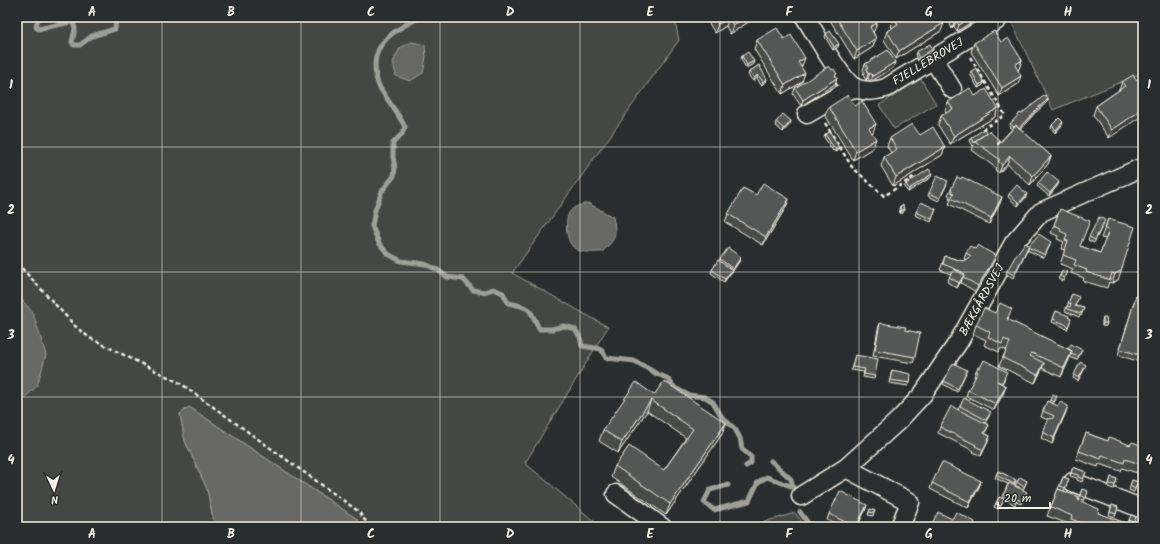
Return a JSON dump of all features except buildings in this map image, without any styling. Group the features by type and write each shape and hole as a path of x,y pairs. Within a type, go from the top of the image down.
{"street":[{"path":"805,17 845,79 854,87 812,112"},
{"name":"FJELLEBROVEJ","path":"854,87 876,90 886,88 998,20"},
{"path":"933,59 952,89"},
{"name":"BÆKGÅRDSVEJ","path":"801,496 846,468 899,420 923,394 960,341 1014,243 1041,212 1143,167"},
{"path":"846,468 910,502 900,527"},
{"path":"1073,482 1143,509"},
{"path":"616,494 662,527"}],"path":[{"path":"960,42 1005,115 980,131"},
{"path":"812,112 852,167 884,196 915,176"},
{"path":"17,263 81,332 90,338 180,383 358,511 370,527"}],"shaded area":[{"path":"17,17 674,17 679,40 512,273 608,327 525,463 601,527 358,527 357,519 189,407 180,414 185,441 207,489 215,527 17,527"},
{"path":"1009,17 1143,17 1143,73 1053,110"},
{"path":"412,42 425,45 426,57 423,73 410,81 396,76 393,62 400,48"},
{"path":"921,79 936,104 894,129 879,105"},
{"path":"588,203 613,217 615,233 613,240 602,252 586,252 577,250 570,243 568,238 566,228 569,213 575,207"},
{"path":"17,294 33,313 46,355 37,386 17,405"},
{"path":"189,407 357,519 358,527 215,527 207,489 185,441 180,414"},
{"path":"795,513 806,527 747,527"}],"waterway":[{"path":"38,17 36,27 38,29 71,22 74,24 75,29 72,42 74,45 80,45 92,36 115,29 116,17"},
{"path":"130,17 135,19 138,17"},
{"path":"420,17 390,35 384,41 376,55 375,70 379,85 405,127 402,134 393,143 395,168 394,176 382,191 375,210 372,226 379,243 388,254 401,261 425,264 438,270 447,277 463,279 473,290 484,292 493,289 503,293 508,303 522,306 529,310 539,329 552,329 564,326 575,329 580,337 582,346 601,349 606,358 635,361 667,378 675,388 688,395 705,397 713,402 722,417 735,429 740,438 742,449 751,457 751,463 746,466"},
{"path":"771,461 791,479 793,487"},
{"path":"728,485 710,490 704,502 714,510 749,501 758,482 767,477 793,487"},
{"path":"800,512 811,527"}]}
